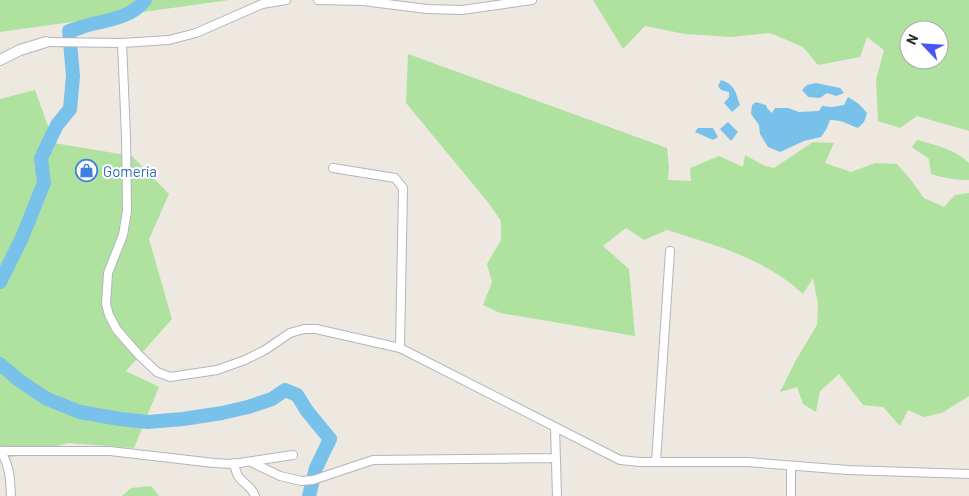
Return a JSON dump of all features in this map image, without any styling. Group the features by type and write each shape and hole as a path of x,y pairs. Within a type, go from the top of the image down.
{"street":[{"path":"0,60 20,50 46,42 122,43 169,40 196,33 262,4 286,0"},
{"path":"318,0 363,1 428,9 462,10 532,0"},
{"path":"122,43 127,211 122,234 108,273 106,304 109,316 117,330 156,372 170,376 217,370 245,360 265,350 290,333 304,329 316,329 400,348 620,460 747,462 848,470 969,474"},
{"path":"333,168 395,178 403,188 400,348"},
{"path":"656,462 670,251"},
{"path":"555,427 557,496"},
{"path":"0,451 110,451 234,464 293,455"},
{"path":"0,451 9,469 11,496"},
{"path":"251,462 280,476 313,480 373,460 556,458"},
{"path":"234,464 237,474 252,489 255,496"},
{"path":"791,466 791,496"}],"green space":[{"path":"0,0 229,0 0,32"},
{"path":"593,0 969,0 969,131 917,116 900,128 878,121 876,80 884,50 867,37 860,57 818,65 803,47 770,33 731,37 685,34 645,26 623,49"},
{"path":"408,54 667,148 668,180 691,181 690,168 719,156 743,167 745,155 765,166 774,168 813,142 834,143 825,163 851,172 875,163 897,164 924,198 944,207 955,195 969,193 969,396 942,413 924,417 908,410 900,426 883,407 863,405 839,374 820,391 816,412 803,404 797,387 780,392 817,325 818,304 813,278 803,294 773,271 739,254 667,230 644,240 626,228 603,246 629,269 635,336 500,313 483,305 492,282 487,264 501,240 501,221 487,201 406,103"},
{"path":"35,90 54,143 132,156 169,194 149,239 172,319 126,371 159,387 134,448 69,443 12,457 0,455 0,99"},
{"path":"917,140 958,154 969,163 969,180 959,180 931,174 929,159 912,147"},
{"path":"151,486 159,496 122,496 131,488"}],"water":[{"path":"721,80 730,84 737,96 740,105 732,112 724,103 729,97 729,92 721,90 718,86"},
{"path":"816,83 840,88 844,93 836,96 827,93 820,98 808,97 802,90 807,85"},
{"path":"848,97 859,104 867,113 864,122 858,128 842,121 830,120 821,137 804,141 780,152 768,147 760,134 759,125 751,114 752,105 756,102 766,105 772,113 775,108 788,108 799,112 819,111 822,106 844,105"},
{"path":"728,122 738,132 731,141 720,129"},
{"path":"698,128 713,128 718,137 713,140 695,132"}],"waterway":[{"path":"0,282 21,240 44,183 41,158 57,125 70,109 73,76 69,31 128,14 145,0"},
{"path":"0,364 20,381 47,399 80,412 148,422 183,419 248,407 272,399 285,390 297,395 307,411 330,439 316,468 309,496"}],"place":[{"name":"Gomería","path":"87,171"}]}
